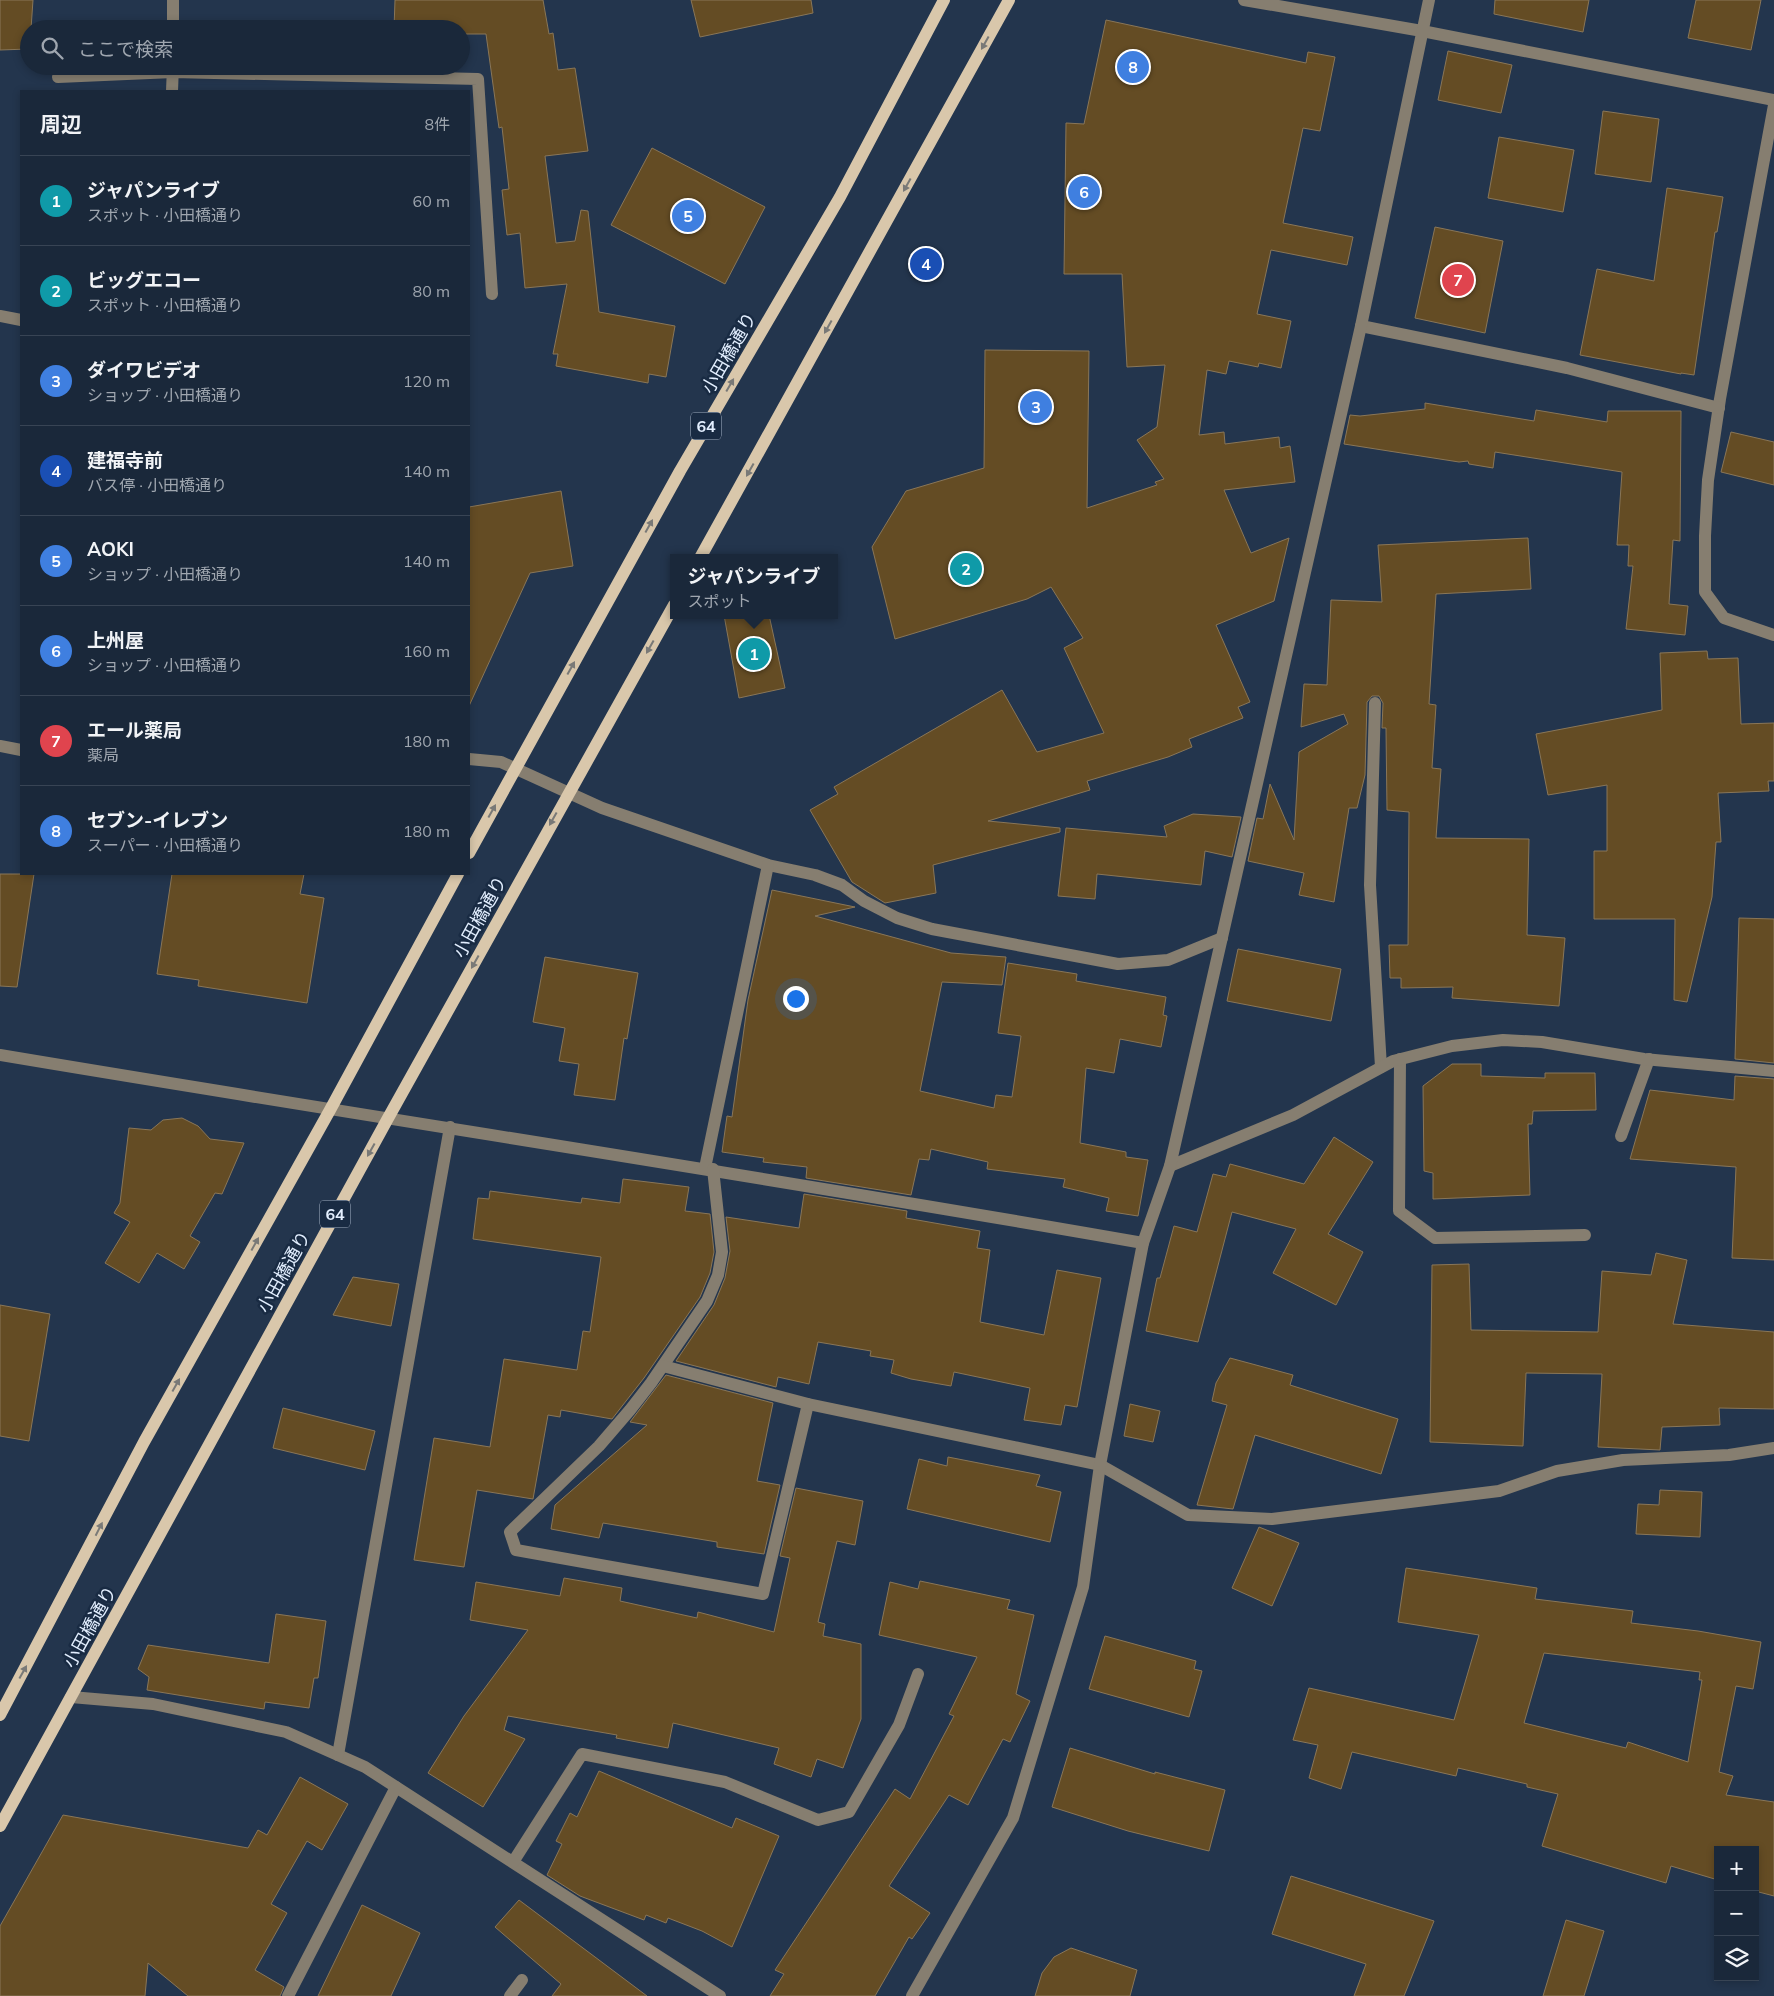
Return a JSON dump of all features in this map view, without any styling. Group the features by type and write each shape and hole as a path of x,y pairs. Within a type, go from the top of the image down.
{"main road":[{"name":"小田橋通り","path":"470,851 680,471 840,197 944,0"},
{"path":"702,554 1009,0"},
{"name":"小田橋通り","path":"0,1826 387,1120 670,611"},
{"name":"小田橋通り","path":"0,1715 144,1442 330,1110 457,875"}],"street":[{"path":"173,0 173,20"},
{"path":"1244,0 1422,31 1774,100"},
{"path":"912,1996 1013,1818 1083,1587 1100,1465 1143,1243 1170,1166 1361,326 1429,0"},
{"path":"58,77 87,75"},
{"path":"172,90 173,75"},
{"path":"356,75 478,79 492,294"},
{"path":"1774,105 1719,408 1708,480 1705,592 1724,618 1774,635"},
{"path":"0,316 20,320"},
{"path":"1361,326 1567,368 1719,408"},
{"path":"1376,703 1370,885 1381,1067"},
{"path":"0,746 20,750"},
{"path":"470,759 501,762 569,791 602,808 768,865 815,875 842,885 864,901 897,918 932,929 1118,964 1168,960 1222,938"},
{"path":"768,865 709,1169 722,1252 718,1275 707,1301 663,1366 630,1410 599,1446 510,1532 516,1550 763,1594 808,1404"},
{"path":"1170,1166 1293,1115 1381,1067 1400,1059 1452,1046 1503,1040 1542,1042 1649,1059 1774,1071"},
{"path":"0,1055 387,1120 450,1128 709,1169 1143,1243"},
{"path":"1400,1059 1399,1211 1435,1238 1585,1235"},
{"path":"1621,1136 1649,1059"},
{"path":"338,1755 450,1128"},
{"path":"663,1366 808,1404 1100,1465 1188,1515 1272,1518 1499,1490 1557,1471 1623,1460 1729,1455 1774,1448"},
{"path":"513,1862 582,1754 725,1782 818,1820 849,1812 899,1725 918,1674"},
{"path":"71,1697 153,1704 286,1732 365,1767 720,1996"},
{"path":"288,1996 396,1787"},
{"path":"510,1996 522,1980"}],"building":[{"path":"0,0 33,0 32,20 20,20 20,49 0,50"},
{"path":"395,0 543,0 549,34 553,33 558,70 575,68 588,151 545,156 556,243 575,241 581,210 588,211 599,312 675,326 666,377 649,374 648,383 556,366 558,354 553,354 567,284 525,288 520,233 507,235 502,190 509,189 502,127 499,128 486,34 470,34 470,20 394,20"},
{"path":"691,0 811,0 813,13 700,37"},
{"path":"1495,0 1589,0 1583,32 1494,14"},
{"path":"1696,0 1761,0 1751,50 1688,38"},
{"path":"1106,20 1306,63 1308,52 1335,57 1320,131 1303,128 1283,223 1353,237 1347,265 1271,250 1257,314 1291,321 1281,368 1259,363 1258,367 1229,361 1226,374 1207,370 1199,435 1224,432 1225,444 1279,437 1280,448 1290,446 1295,482 1224,490 1251,553 1289,538 1274,601 1216,625 1250,702 1238,707 1243,718 1189,739 1192,747 1168,757 1087,781 1090,790 988,821 1060,828 1060,832 933,865 936,893 885,903 852,882 810,810 838,794 834,787 1002,690 1037,752 1104,733 1064,648 1083,638 1051,587 1027,599 895,639 872,547 906,491 984,468 985,350 1089,351 1087,508 1157,485 1155,482 1164,479 1137,440 1157,427 1165,365 1127,367 1122,274 1064,274 1066,123 1084,124"},
{"path":"1448,51 1512,65 1501,113 1438,100"},
{"path":"1603,111 1659,119 1651,182 1595,174"},
{"path":"1499,137 1574,150 1563,212 1488,198"},
{"path":"652,148 765,207 725,284 611,225"},
{"path":"1667,188 1723,197 1717,232 1715,232 1694,375 1580,355 1597,269 1654,281"},
{"path":"1435,227 1503,241 1485,333 1415,318"},
{"path":"1425,403 1534,421 1536,410 1607,422 1608,411 1681,411 1680,541 1673,540 1669,604 1688,606 1685,635 1626,629 1633,566 1628,566 1629,545 1617,545 1622,472 1495,452 1493,468 1469,464 1468,461 1459,462 1344,444 1350,415 1360,416 1425,409"},
{"path":"1731,432 1774,442 1774,485 1721,472"},
{"path":"561,491 573,566 530,573 470,704 470,507"},
{"path":"1528,538 1531,589 1436,594 1429,704 1436,705 1432,768 1441,769 1436,838 1529,839 1527,935 1565,938 1559,1006 1452,998 1453,987 1401,988 1401,978 1390,978 1389,945 1408,945 1409,812 1387,810 1386,728 1382,728 1383,703 1379,696 1372,696 1367,702 1365,775 1357,808 1349,808 1334,902 1299,895 1304,873 1248,861 1257,818 1263,819 1270,784 1294,840 1299,752 1348,724 1344,714 1301,727 1304,684 1327,685 1331,600 1382,602 1378,545"},
{"path":"725,619 770,619 785,688 739,698"},
{"path":"1707,651 1708,659 1738,658 1741,724 1774,723 1774,781 1768,781 1769,791 1718,793 1721,842 1716,842 1712,897 1687,1002 1674,1000 1675,919 1594,919 1594,851 1607,851 1607,785 1548,795 1536,734 1662,710 1660,653"},
{"path":"1193,814 1241,817 1232,857 1205,851 1201,885 1097,874 1095,899 1058,896 1066,828 1167,837 1164,826"},
{"path":"0,874 34,875 17,987 0,986"},
{"path":"172,875 304,875 300,894 324,898 307,1003 198,986 199,980 157,974"},
{"path":"772,890 855,907 815,916 951,953 1006,957 1002,985 942,982 920,1091 994,1108 996,1095 1012,1097 1021,1036 998,1033 1008,963 1077,974 1076,981 1166,997 1163,1015 1167,1016 1161,1047 1120,1039 1114,1073 1086,1068 1080,1143 1126,1152 1126,1157 1148,1160 1138,1216 1106,1211 1109,1198 1063,1187 1065,1179 987,1169 988,1162 931,1149 929,1160 919,1159 911,1195 806,1178 807,1167 763,1162 764,1158 722,1152 727,1116 732,1117 748,1000"},
{"path":"1739,918 1774,919 1774,1063 1735,1059"},
{"path":"1238,949 1341,969 1331,1021 1227,1001"},
{"path":"545,957 638,973 627,1039 624,1038 615,1100 574,1095 579,1064 559,1061 565,1028 533,1022"},
{"path":"1452,1064 1481,1064 1481,1076 1545,1078 1545,1073 1595,1073 1596,1110 1533,1111 1532,1124 1528,1124 1530,1195 1433,1199 1433,1173 1424,1171 1423,1086"},
{"path":"1735,1076 1774,1079 1774,1260 1732,1258 1736,1167 1630,1159 1650,1090 1734,1100"},
{"path":"182,1118 198,1126 210,1139 244,1143 222,1194 215,1193 190,1236 200,1242 184,1269 157,1253 139,1283 105,1263 130,1222 114,1213 120,1203 129,1128 151,1130 163,1120"},
{"path":"1334,1137 1373,1162 1328,1234 1363,1252 1336,1305 1273,1273 1296,1229 1232,1212 1198,1342 1146,1331 1157,1278 1160,1278 1174,1226 1197,1232 1213,1174 1226,1177 1230,1164 1304,1184"},
{"path":"623,1179 689,1187 685,1211 710,1214 714,1252 710,1273 700,1297 644,1378 612,1419 561,1410 560,1417 548,1415 533,1499 477,1490 464,1567 414,1560 434,1438 490,1447 504,1359 577,1370 583,1331 590,1332 601,1257 473,1239 478,1198 489,1199 490,1191 581,1203 582,1198 620,1203"},
{"path":"804,1194 907,1211 906,1218 980,1231 977,1248 990,1250 980,1322 1044,1335 1057,1270 1101,1278 1077,1407 1065,1405 1061,1425 1024,1420 1030,1388 954,1372 951,1386 911,1379 891,1373 894,1360 870,1356 871,1351 818,1342 809,1384 778,1377 776,1387 676,1361 714,1305 725,1278 730,1251 726,1217 799,1228"},
{"path":"1656,1253 1687,1260 1673,1324 1774,1332 1774,1409 1719,1408 1720,1425 1662,1427 1660,1450 1598,1447 1602,1374 1526,1373 1523,1446 1430,1442 1432,1265 1469,1264 1471,1330 1598,1332 1602,1271 1651,1275"},
{"path":"353,1277 399,1284 391,1326 333,1315"},
{"path":"0,1305 50,1314 29,1441 0,1436"},
{"path":"1230,1358 1293,1375 1290,1385 1398,1419 1381,1474 1255,1435 1233,1509 1197,1505 1227,1405 1212,1401 1216,1383"},
{"path":"666,1375 773,1403 757,1481 780,1485 764,1554 717,1547 717,1542 603,1523 599,1538 551,1529 555,1505 647,1425 630,1422"},
{"path":"1130,1404 1160,1411 1153,1442 1124,1436"},
{"path":"283,1408 375,1431 365,1470 273,1448"},
{"path":"948,1457 1040,1475 1036,1486 1061,1492 1050,1542 907,1509 919,1459 947,1466"},
{"path":"796,1488 863,1501 855,1545 837,1541 818,1622 825,1624 823,1636 861,1644 861,1719 843,1768 817,1759 811,1777 774,1764 779,1748 673,1723 668,1748 616,1738 617,1735 508,1716 504,1730 525,1739 483,1807 428,1773 464,1716 528,1630 470,1620 476,1582 560,1596 564,1578 622,1588 620,1601 697,1618 698,1612 774,1632 790,1558 780,1556"},
{"path":"1660,1490 1702,1492 1700,1537 1636,1534 1638,1504 1659,1505"},
{"path":"1259,1527 1299,1543 1272,1606 1232,1588"},
{"path":"1406,1568 1537,1588 1535,1599 1633,1611 1631,1623 1698,1631 1761,1642 1753,1689 1736,1686 1719,1772 1733,1776 1726,1795 1774,1802 1774,1896 1759,1892 1759,1846 1714,1846 1714,1879 1671,1866 1666,1883 1542,1846 1558,1794 1527,1787 1527,1784 1458,1768 1456,1776 1352,1752 1341,1789 1309,1778 1318,1745 1293,1740 1309,1688 1454,1720 1479,1635 1398,1622","holes":["1544,1653 1700,1672 1699,1680 1702,1680 1688,1762 1628,1742 1626,1748 1524,1723"]},
{"path":"920,1581 1010,1600 1007,1609 1034,1615 1016,1694 1030,1701 1010,1742 1003,1739 968,1805 949,1795 889,1886 930,1913 912,1939 909,1937 875,1996 770,1996 784,1974 775,1970 895,1789 910,1799 954,1716 949,1714 977,1657 879,1635 890,1582 918,1589"},
{"path":"276,1614 326,1621 318,1678 314,1678 309,1708 265,1702 264,1709 147,1690 149,1677 138,1669 148,1645 269,1663"},
{"path":"1105,1636 1196,1661 1194,1669 1202,1671 1189,1717 1089,1689"},
{"path":"1070,1748 1155,1774 1155,1772 1225,1790 1209,1851 1128,1831 1052,1807"},
{"path":"599,1771 732,1828 736,1818 779,1836 732,1947 702,1931 668,1918 666,1923 646,1915 644,1920 580,1896 547,1875 562,1844 556,1841 570,1813 577,1817"},
{"path":"300,1777 348,1804 322,1850 307,1841 271,1904 287,1913 255,1970 284,1987 280,1996 188,1996 148,1963 145,1996 0,1996 0,1926 63,1815 248,1848 258,1830 267,1835"},
{"path":"1291,1876 1434,1921 1404,1996 1354,1996 1366,1964 1272,1934"},
{"path":"519,1900 647,1996 552,1996 561,1984 495,1927"},
{"path":"362,1905 420,1933 391,1996 318,1996"},
{"path":"1566,1920 1604,1931 1584,1996 1543,1996"},
{"path":"1071,1948 1137,1970 1130,1996 1035,1996 1042,1973 1054,1957"}],"place":[{"name":"セブン-イレブン","path":"1133,67"},
{"name":"上州屋","path":"1084,192"},
{"name":"AOKI","path":"688,216"},
{"name":"建福寺前","path":"926,264"},
{"name":"エール薬局","path":"1458,280"},
{"name":"ダイワビデオ","path":"1036,407"},
{"name":"ビッグエコー","path":"966,569"},
{"name":"ジャパンライブ","path":"754,654"}]}
